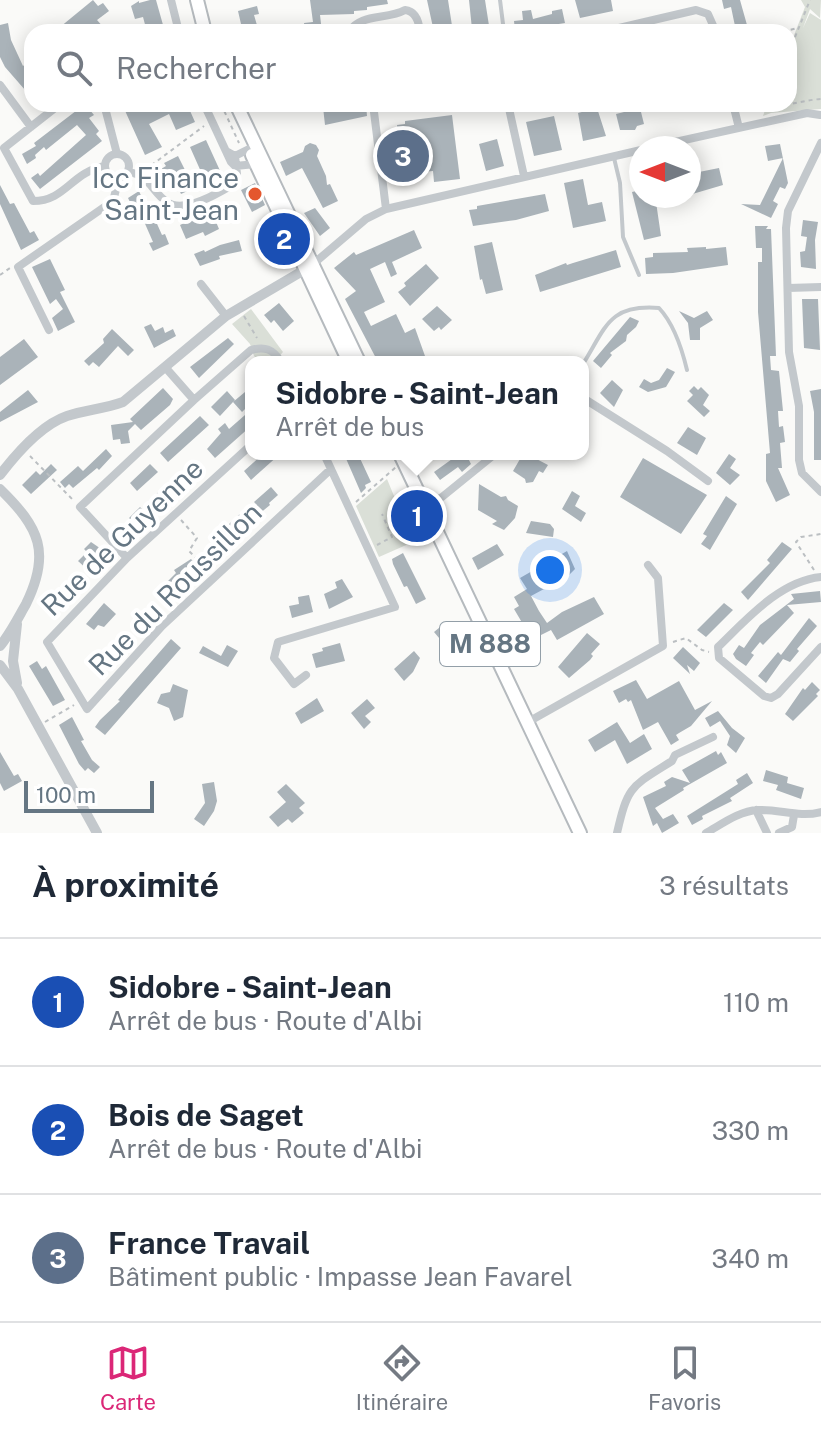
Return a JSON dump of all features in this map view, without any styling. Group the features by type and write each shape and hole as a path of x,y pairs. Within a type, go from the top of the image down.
{"main road":[{"path":"197,0 203,24"},
{"path":"233,112 248,149 356,356"},
{"path":"238,112 248,149"},
{"path":"308,267 346,356"},
{"name":"M 888","path":"403,460 580,833"}],"street":[{"path":"171,0 177,24"},
{"path":"703,10 707,0"},
{"path":"353,24 409,10 418,24"},
{"path":"636,24 703,10 714,24"},
{"path":"0,85 31,127"},
{"path":"50,112 4,148 33,201 49,201 88,169 105,166"},
{"path":"106,112 117,154 128,160 128,172"},
{"path":"208,112 237,168"},
{"path":"374,112 386,209"},
{"path":"510,112 524,176"},
{"path":"735,112 739,128"},
{"path":"701,136 807,113 820,119"},
{"path":"821,143 788,211 786,228 789,352 799,406 799,460 802,473 821,492"},
{"path":"231,153 248,149"},
{"path":"49,330 18,267 113,201 119,178 128,172 140,174 176,207 232,185 248,149"},
{"path":"0,475 23,449 53,423 123,402 226,316 308,267 366,219 386,209 629,153"},
{"path":"105,166 109,157 117,154"},
{"path":"105,166 111,176 119,178"},
{"path":"201,284 226,316"},
{"path":"788,288 821,287"},
{"path":"127,558 80,507 251,350 262,347 276,356"},
{"path":"165,367 194,400"},
{"path":"589,402 708,481"},
{"name":"Rue de Guyenne","path":"85,704 47,642 127,558 245,450"},
{"path":"306,675 294,684 274,658 278,642 395,607 327,460"},
{"path":"425,506 442,497 488,460"},
{"name":"Rue du Roussillon","path":"85,704 162,626 331,469"},
{"path":"0,489 30,524 41,558 37,582 1,646"},
{"path":"528,722 663,646 658,578 648,565"},
{"path":"820,577 804,579 759,607 718,647 718,654 764,696 771,698 821,647"},
{"path":"17,621 14,656 18,689"},
{"path":"1,646 6,645 14,656"},
{"path":"0,665 7,666 14,656"},
{"path":"0,665 18,689 97,833"},
{"path":"617,833 625,797 638,783 672,761 675,755 713,737"},
{"path":"756,810 767,833"},
{"path":"706,833 735,817 756,810 794,815 821,812"},
{"path":"779,833 792,827 794,815"}],"lane":[{"path":"500,0 503,24"},
{"path":"614,156 620,183 623,237 639,275"},
{"path":"588,356 609,321 623,310 639,306 659,308 683,352 687,370"}],"path":[{"path":"798,28 810,0"},
{"path":"797,102 821,99"},
{"path":"226,112 248,149"},
{"path":"140,174 211,120"},
{"path":"0,275 12,266 18,267"},
{"path":"240,308 262,347"},
{"path":"23,449 80,507"},
{"path":"349,508 399,460"},
{"path":"175,513 197,538 189,551 215,577"},
{"path":"368,549 392,537 382,514"},
{"path":"820,577 796,542 801,537 821,534"},
{"path":"663,646 686,638 702,650 718,654"},
{"path":"38,726 85,704"}],"shaded area":[{"path":"801,0 821,0 820,18 810,9 803,28 810,13 821,20 821,109 797,111 797,28 805,7"},
{"path":"251,309 283,352 279,356 254,356 250,344 232,324"},
{"path":"387,479 413,542 379,557 356,506"}],"building":[{"path":"93,0 98,6 103,3 109,11 97,20 100,24 64,24"},
{"path":"156,0 163,24 145,24 143,17 135,19 131,6"},
{"path":"310,0 387,0 388,4 367,7 367,10 354,11 354,14 320,15 321,24 304,24 313,22"},
{"path":"427,0 448,0 452,24 432,24"},
{"path":"469,0 485,0 489,24 471,24"},
{"path":"575,0 611,0 613,11 580,18"},
{"path":"722,0 740,0 747,24 735,24 731,7 724,9"},
{"path":"257,6 259,14 254,15 257,24 241,24 238,11"},
{"path":"562,9 565,23 514,24 514,21 523,20 522,11 531,10 533,19 552,14 552,11"},
{"path":"8,23 11,40 24,65 24,89 0,57 0,25"},
{"path":"75,112 92,112 94,115 89,118 102,141 40,189 31,178 38,173 40,176 86,135 77,125 46,150 44,147 27,164 22,154 36,146 34,143"},
{"path":"126,112 191,112 195,122 176,130 169,114 149,124 162,147 145,155"},
{"path":"324,112 367,112 367,116 325,125"},
{"path":"598,112 606,136 583,141 578,113"},
{"path":"641,112 644,124 635,130 620,130 616,114"},
{"path":"452,115 460,179 434,182 433,171 412,173 408,166 402,167 397,125 405,124 405,121"},
{"path":"554,116 562,150 534,156 526,122"},
{"path":"497,139 504,166 486,171 479,144"},
{"path":"206,140 222,175 206,183 190,147"},
{"path":"310,143 319,150 317,156 327,185 330,184 338,201 323,208 302,168 286,176 280,162 303,152"},
{"path":"780,144 783,158 768,161 765,146"},
{"path":"178,156 194,188 181,194 178,187 171,190 161,169 166,166 164,163"},
{"path":"783,158 788,183 785,189 780,187 773,201 778,204 771,218 741,204 760,205"},
{"path":"719,168 723,185 701,191 701,172"},
{"path":"583,179 588,205 602,202 606,221 573,228 564,183"},
{"path":"255,183 265,205 252,212 241,190"},
{"path":"0,185 30,233 34,231 39,240 21,250 0,204"},
{"path":"139,191 169,244 153,251 149,243 153,242 139,210 135,212 128,198"},
{"path":"545,194 549,211 516,220 473,226 469,210 477,209 477,206"},
{"path":"315,208 330,228 320,236 304,213"},
{"path":"636,208 657,208 661,236 644,240"},
{"path":"211,210 219,229 205,236 203,232 186,239 180,225"},
{"path":"803,220 818,222 816,269 801,267 800,252 805,251 807,237 801,236"},
{"path":"755,226 771,229 776,356 770,356 771,370 779,371 783,411 778,411 779,427 783,426 785,442 780,443 782,468 778,468 790,495 776,502 766,481 766,454 770,453 758,312 758,262 762,262 762,248 756,248"},
{"path":"414,230 422,248 392,262 397,274 391,277 385,262 370,269 385,302 364,312 371,326 396,314 405,333 415,328 425,356 375,356 345,299 356,291 334,268 354,252 356,255"},
{"path":"239,240 242,251 219,256 220,259 200,266 194,254 205,252"},
{"path":"492,242 503,290 486,294 480,280 474,246"},
{"path":"726,247 728,265 646,274 645,258 653,257 653,253 688,252 687,248"},
{"path":"616,250 621,267 540,292 535,275"},
{"path":"50,259 65,290 60,292 75,322 58,331 52,318 63,309 56,299 50,304 32,267"},
{"path":"426,264 439,278 410,306 398,292"},
{"path":"802,299 818,299 820,350 804,348"},
{"path":"279,303 294,321 283,331 274,320 271,323 264,315"},
{"path":"437,306 452,320 441,330 439,327 434,331 422,319"},
{"path":"679,311 694,318 707,311 713,320 700,328 700,340 690,340 688,323"},
{"path":"630,317 639,321 636,327 627,335 626,341 610,353 612,355 601,368 593,361"},
{"path":"151,324 155,331 163,327 165,333 173,329 176,336 154,348 144,327"},
{"path":"112,329 134,350 128,356 118,346 99,367 93,362 89,366 84,361 104,343 103,339"},
{"path":"228,338 234,344 199,378 190,367"},
{"path":"24,339 38,357 0,385 0,357"},
{"path":"667,368 675,372 666,387 648,392 639,387 644,379 651,383 659,380"},
{"path":"612,380 623,390 614,407 600,393"},
{"path":"694,386 698,390 701,387 709,395 703,405 710,411 704,417 687,401 693,395 689,391"},
{"path":"163,388 173,399 170,405 141,430 135,424 128,431 130,443 121,444 120,439 113,440 111,425 133,422 130,419"},
{"path":"821,389 821,460 814,460 814,412 810,391"},
{"path":"28,390 38,402 0,422 0,412"},
{"path":"227,391 235,400 220,416 211,407"},
{"path":"245,392 245,409 242,412 233,402"},
{"path":"245,415 245,431 215,458 207,449 221,433 218,429 225,423 229,429"},
{"path":"200,416 209,425 168,462 160,453"},
{"path":"688,427 706,438 697,455 677,443"},
{"path":"106,449 112,456 99,470 97,468 73,488 69,484 65,488 60,482 78,466 83,471"},
{"path":"729,454 736,459 730,468 740,475 730,485 716,473"},
{"path":"643,458 707,495 681,534 620,497"},
{"path":"256,460 273,460 251,480 244,471"},
{"path":"347,460 361,460 371,482 365,485 361,493"},
{"path":"451,460 469,460 471,464 462,472 458,467 440,480 434,472"},
{"path":"519,460 538,460 548,465 543,473 539,471 533,482 526,483 513,471"},
{"path":"51,464 57,470 31,494 22,485 36,471 40,475"},
{"path":"150,464 158,472 137,491 130,483"},
{"path":"479,484 501,497 506,496 518,506 515,518 504,530 492,524 497,521 478,510"},
{"path":"271,487 278,495 236,533 228,525 243,511 247,515 257,505 254,502"},
{"path":"164,488 172,497 145,523 142,519 135,525 129,518 140,507 144,511 154,502 151,498"},
{"path":"572,491 580,496 575,506 586,513 581,522 562,509"},
{"path":"726,496 737,504 710,550 701,544 707,536 703,534"},
{"path":"531,521 550,524 554,529 553,537 526,533"},
{"path":"91,542 107,553 89,571 78,561"},
{"path":"782,542 792,549 748,600 741,592 770,563 767,560"},
{"path":"497,544 504,555 478,570 472,558"},
{"path":"567,551 575,569 531,596 539,611 547,623 594,597 604,614 557,640 551,630 537,637 532,628 527,631 514,609 519,606 514,597 527,589 520,578"},
{"path":"403,553 426,599 416,604 393,564 392,559"},
{"path":"191,559 199,568 165,603 156,593 176,573 174,570"},
{"path":"342,579 353,597 329,609 324,594 337,588 335,582"},
{"path":"820,591 821,602 787,605 794,613 763,645 760,642 746,666 736,659 733,654 739,645 744,648 760,625 794,599 791,594"},
{"path":"309,595 313,612 292,618 289,606 299,604 298,597"},
{"path":"104,603 116,614 104,627 98,625 94,630 86,624"},
{"path":"724,603 733,610 706,637 697,630"},
{"path":"809,618 817,626 790,662 783,659 766,683 758,676 778,652 781,655"},
{"path":"445,623 461,642 450,651 434,632"},
{"path":"587,633 600,644 590,660 569,678 558,667"},
{"path":"171,639 181,648 105,735 95,727"},
{"path":"340,643 345,661 316,668 312,654"},
{"path":"227,645 238,651 228,667 199,653 203,646 221,656"},
{"path":"683,647 700,663 694,671 687,665 690,674 673,658"},
{"path":"414,651 420,658 404,681 394,669"},
{"path":"37,661 42,669 46,666 65,700 53,706 29,666"},
{"path":"636,680 647,699 679,681 695,710 712,701 691,726 676,735 679,740 671,745 658,722 643,730 631,700 619,703 613,691"},
{"path":"812,682 820,690 816,694 818,696 793,721 785,714 803,688 805,690"},
{"path":"173,684 188,690 183,717 174,721 169,708 157,703 161,694 170,692"},
{"path":"317,698 324,711 301,724 295,713"},
{"path":"367,699 375,708 365,716 371,722 364,729 351,713"},
{"path":"718,711 745,738 736,753 727,745 730,736 720,721 710,727 705,718"},
{"path":"72,717 84,740 81,741 100,767 94,773 88,768 85,771 79,764 59,725"},
{"path":"617,722 630,743 644,734 652,749 627,764 615,740 595,752 588,740"},
{"path":"716,751 718,755 721,752 727,763 655,808 663,819 673,814 679,823 662,833 657,823 653,826 643,797 666,786 664,782 672,777 690,783 682,770"},
{"path":"0,752 14,776 18,774 22,781 4,791 0,783"},
{"path":"766,770 788,777 787,783 804,788 801,799 776,790 778,785 763,781"},
{"path":"747,773 753,783 730,798 732,801 702,816 703,819 692,825 687,816 738,784 736,780"},
{"path":"214,782 217,801 204,826 194,819 205,803 202,784"},
{"path":"286,784 305,803 299,808 304,813 292,823 288,819 278,827 269,817 286,802 277,792"}],"place":[{"name":"France Travail","path":"403,156"},
{"name":"Icc Finance Saint-Jean","path":"255,194"},
{"name":"Bois de Saget","path":"284,239"},
{"name":"Sidobre - Saint-Jean","path":"417,516"}]}
